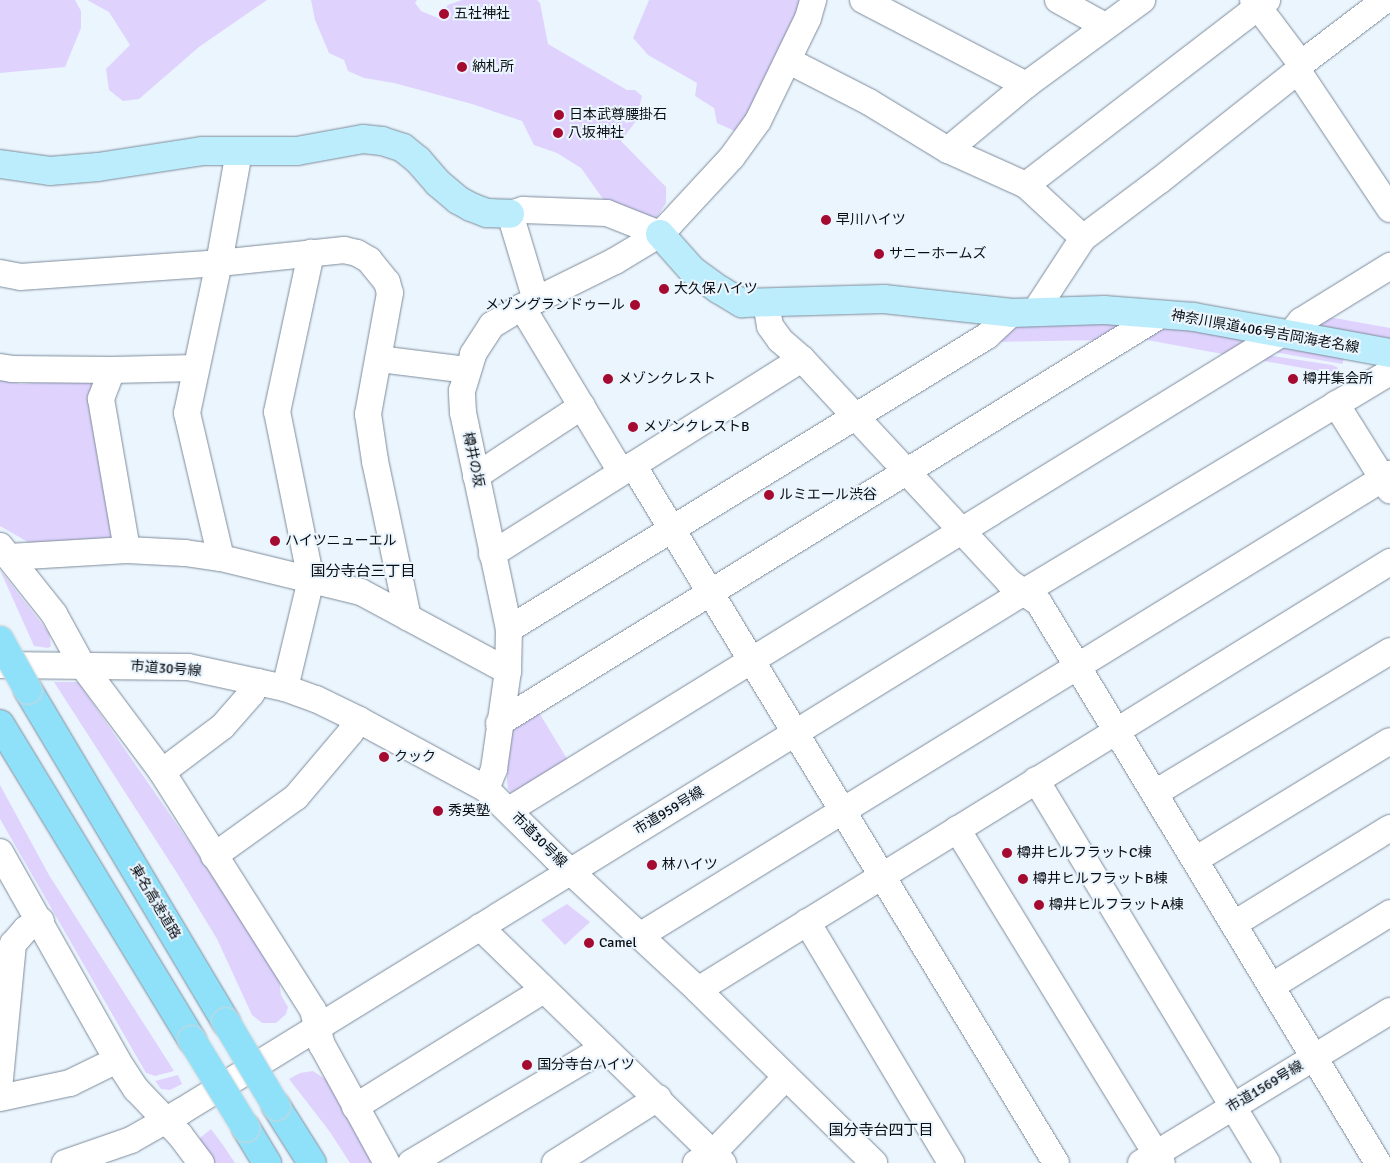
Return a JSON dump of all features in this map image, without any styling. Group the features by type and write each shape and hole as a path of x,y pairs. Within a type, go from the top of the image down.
{"highway":[{"name":"東名高速道路","path":"0,640 276,1106 312,1163"},
{"path":"0,724 267,1163"}],"main road":[{"name":"神奈川県道406号吉岡海老名線","path":"0,164 50,171 98,167 202,151 297,151 363,139 382,141 403,148 458,200 487,213 510,214"},
{"name":"神奈川県道406号吉岡海老名線","path":"660,234 692,270 742,303 884,299 1023,313 1104,310 1162,314 1194,317 1390,353"}],"street":[{"name":"樽井の坂","path":"486,789 494,769 508,670 509,630 462,413 462,391 473,354 492,325 529,304 615,261 660,234 732,157 758,121 808,18 813,0"},
{"path":"863,0 1026,85"},
{"path":"1058,0 1105,26"},
{"path":"948,150 1026,85 1142,0"},
{"path":"509,630 1023,313 1083,238 1385,0"},
{"path":"1026,186 1260,2 1390,209"},
{"path":"788,61 869,102 948,150 1026,186 1083,238"},
{"path":"222,558 187,413 195,368 219,263 239,152"},
{"name":"神奈川県道406号吉岡海老名線","path":"510,214 523,210 607,213 660,234"},
{"path":"510,214 529,304 582,406 672,530 1056,1163"},
{"path":"0,273 20,277 219,263 344,250 357,253 369,260 387,282 390,293 368,414 375,461 408,618"},
{"path":"285,688 311,580 277,412 311,253"},
{"path":"509,810 961,530 1285,334 1301,321 1390,266"},
{"path":"766,303 770,326 780,340 802,359 1009,582 1039,603 1378,1163"},
{"path":"499,723 907,474 1162,314"},
{"path":"379,359 467,370"},
{"path":"492,554 802,359"},
{"path":"0,367 12,369 112,370 195,368"},
{"path":"112,370 101,398 128,550"},
{"name":"市道959号線","path":"65,1163 131,1140 165,1120 796,734 1024,592 1390,372"},
{"path":"641,936 1077,665 1388,481 1336,404"},
{"path":"476,476 582,406"},
{"path":"5,552 128,550 186,553 222,558 362,592 508,670"},
{"path":"5,552 54,614 82,665 162,772 313,1010 315,1028 322,1045 387,1163"},
{"path":"698,990 1390,562"},
{"path":"1155,793 1390,651"},
{"name":"市道30号線","path":"0,665 188,667 285,688 316,699 359,720 486,789 571,872 698,990 874,1163"},
{"path":"162,772 224,726 251,694 258,682"},
{"path":"214,856 296,797 359,720"},
{"path":"1195,860 1390,740"},
{"path":"1036,780 1267,1163"},
{"path":"1234,924 1390,828"},
{"path":"957,829 1153,1160"},
{"path":"3,865 41,921 136,1089 180,1135 201,1163"},
{"path":"1272,986 1390,914"},
{"path":"0,1079 13,944 26,929 41,921"},
{"path":"807,922 951,1163"},
{"path":"480,927 658,1098 711,1160 786,1077"},
{"path":"355,1107 544,990"},
{"name":"市道1569号線","path":"1153,1160 1233,1107 1390,1011"},
{"path":"411,1163 604,1048"},
{"path":"0,1098 70,1083 118,1060"},
{"path":"554,1163 658,1098"}],"shaded area":[{"path":"0,0 75,0 81,11 81,28 65,67 0,73"},
{"path":"87,0 267,0 199,47 139,99 123,101 109,90 106,69 130,45 109,12"},
{"path":"311,0 417,0 415,3 421,11 438,18 448,5 462,0 537,0 540,3 548,44 627,90 635,90 642,96 636,121 621,141 666,187 666,203 654,222 608,206 581,168 557,153 534,145 522,121 472,104 394,83 364,78 348,71 344,60 329,53 315,20"},
{"path":"649,0 805,0 781,56 737,132 717,123 714,108 695,96 697,83 648,55 633,38"},
{"path":"1323,316 1390,328 1390,341 1318,328 1317,320"},
{"path":"1125,320 1107,340 993,342 1021,324"},
{"path":"1163,325 1241,338 1243,349 1233,356 1142,339"},
{"path":"1275,344 1344,356 1343,364 1274,352"},
{"path":"1266,355 1332,365 1337,367 1341,375 1253,359"},
{"path":"93,379 117,539 40,549 0,526 0,380 21,384"},
{"path":"0,570 49,633 51,646 48,648 34,646"},
{"path":"54,682 78,682 244,921 279,978 281,995 288,1007 286,1014 276,1023 262,1023 252,1015 217,939 177,873"},
{"path":"538,711 569,762 515,796 508,789 508,734"},
{"path":"0,785 49,875 174,1071 155,1076 146,1073 0,819"},
{"path":"567,904 590,922 565,945 541,920"},
{"path":"313,1071 330,1082 374,1163 350,1163 330,1132 289,1079 300,1073"},
{"path":"178,1075 182,1084 170,1090 161,1089 155,1081"},
{"path":"211,1129 235,1163 212,1163 199,1146 200,1138"}],"place":[{"name":"五社神社","path":"444,14"},
{"name":"納札所","path":"462,67"},
{"name":"日本武尊腰掛石","path":"559,115"},
{"name":"八坂神社","path":"558,133"},
{"name":"早川ハイツ","path":"826,220"},
{"name":"サニーホームズ","path":"879,254"},
{"name":"大久保ハイツ","path":"664,289"},
{"name":"メゾングランドゥール","path":"635,305"},
{"name":"メゾンクレスト","path":"608,379"},
{"name":"樽井集会所","path":"1293,379"},
{"name":"メゾンクレストB","path":"633,427"},
{"name":"ルミエール渋谷","path":"769,495"},
{"name":"ハイツニューエル","path":"275,541"},
{"name":"クック","path":"384,757"},
{"name":"秀英塾","path":"438,811"},
{"name":"樽井ヒルフラットC棟","path":"1007,853"},
{"name":"林ハイツ","path":"652,865"},
{"name":"樽井ヒルフラットB棟","path":"1023,879"},
{"name":"樽井ヒルフラットA棟","path":"1039,905"},
{"name":"Camel","path":"589,943"},
{"name":"国分寺台ハイツ","path":"527,1065"}],"district":[{"name":"国分寺台三丁目","path":"363,572"},
{"name":"国分寺台四丁目","path":"881,1131"}]}
